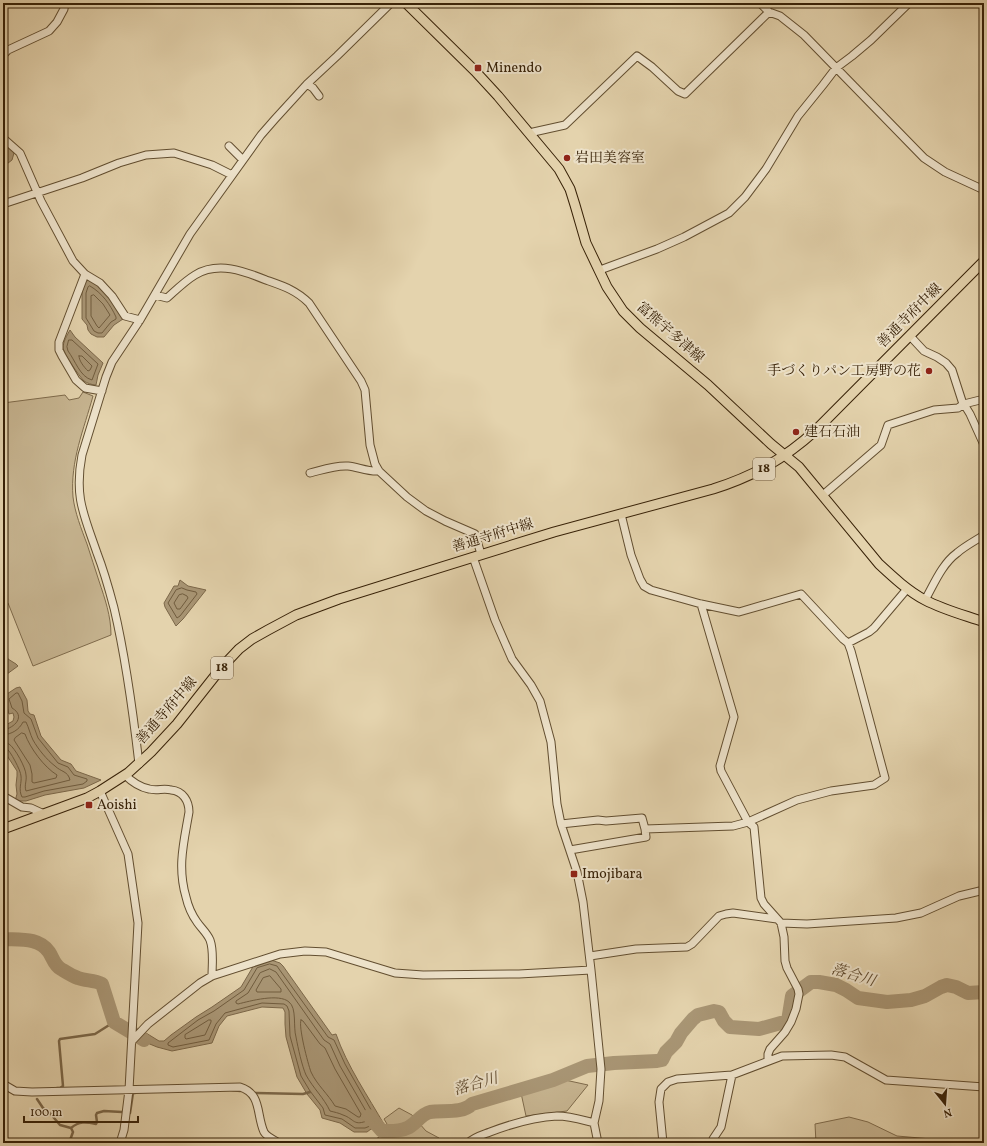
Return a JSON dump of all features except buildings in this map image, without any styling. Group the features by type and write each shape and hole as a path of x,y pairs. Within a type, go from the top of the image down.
{"main road":[{"name":"富熊宇多津線","path":"406,3 475,71 498,96 558,169 565,180 575,205 586,243 607,287 623,311 640,328 708,385 798,467 823,495 879,564 907,588 925,600 942,608 984,622"},
{"name":"善通寺府中線","path":"3,829 87,798 125,775 139,764 177,724 222,667 239,649 252,639 296,615 324,604 477,555 554,532 733,483 769,466 808,438 984,261"}],"street":[{"path":"3,55 8,50 49,31 57,22 64,9 65,3"},
{"path":"139,764 131,698 118,624 103,570 82,510 79,495 79,479 82,456 102,391 112,362 140,320 190,234 243,160 274,119 307,84 391,3"},
{"path":"760,3 769,12 780,16 804,35 924,158 945,172 984,190"},
{"path":"600,270 678,240 729,213 746,197 762,175 798,116 836,68 871,40 909,3"},
{"path":"529,133 565,125 637,56 652,66 678,91 685,94 769,12"},
{"path":"307,84 313,88 319,96"},
{"path":"3,138 20,153 37,192 73,261 85,274 100,283 112,296 125,316 140,320"},
{"path":"229,146 243,160"},
{"path":"3,204 146,155 174,153 212,165 232,175"},
{"path":"155,295 167,298 196,274 211,269 227,268 242,270 293,290 302,296 309,303 362,381 370,444 375,464 379,471 407,497 426,511 445,522 475,534 477,555 496,620 512,659 531,685 540,701 551,742 557,804 561,824 577,872 583,902 590,956 601,1069 599,1101 594,1123 598,1143"},
{"path":"85,274 59,342 59,350 76,380 85,388 102,391"},
{"path":"910,336 924,351 946,363 952,370 962,401 970,414 984,445"},
{"path":"823,495 881,445 888,425 934,410 958,408 964,404 984,399"},
{"path":"310,473 338,466 349,466 372,472 379,471"},
{"path":"621,514 630,555 644,586 651,590 701,604 739,612 801,594 848,643 885,778 874,785 831,791 797,800 748,822 733,826 645,829"},
{"path":"925,600 949,560 984,535"},
{"path":"848,643 874,628 907,588"},
{"path":"701,604 734,717 720,766 721,771 748,822 754,827 762,898 764,904 779,921 784,938 784,961 798,991 796,1009 792,1022 770,1049 768,1061"},
{"path":"125,775 139,786 155,790 171,790 178,792 187,800 189,812 181,855 183,884 191,912 209,938 212,945 212,976"},
{"path":"100,791 128,854 138,923 129,1090 124,1130 120,1143"},
{"path":"3,796 22,807 31,808 44,814"},
{"path":"561,824 598,820 606,821 642,818 646,837 570,850"},
{"path":"590,956 636,949 687,947 692,944 719,916 726,914 733,913 807,924 896,918 921,913 959,896 984,890"},
{"path":"133,1036 184,995 212,976 280,954 305,951 326,952 396,973 423,975 519,974 591,970"},
{"path":"664,1143 659,1102 661,1089 668,1082 677,1079 732,1075 782,1056 831,1055 845,1057 886,1080 984,1087"},
{"path":"713,1143 721,1127 732,1075"},
{"path":"3,1084 15,1091 32,1092 240,1087 253,1094 264,1133 279,1143"},
{"path":"468,1143 479,1136 509,1125 556,1116 594,1123"}],"shaded area":[{"path":"83,392 93,396 76,458 73,497 78,520 109,614 111,635 33,666 8,603 3,599 3,403 65,395 69,400 79,398"},
{"path":"565,1080 588,1085 567,1111 526,1116 521,1093"},
{"path":"399,1108 412,1115 426,1131 439,1138 444,1143 376,1143 376,1139 382,1135 387,1124 384,1119"},
{"path":"849,1117 868,1122 897,1136 954,1141 960,1143 816,1143 815,1124"}],"water":[{"path":"3,142 14,153 12,160 3,167"},
{"path":"88,278 100,287 108,296 123,319 114,325 104,337 97,337 91,334 87,325 82,319 82,292 86,279"},
{"path":"70,330 75,337 103,363 96,385 84,381 64,351 63,348 66,336"},
{"path":"180,580 188,586 206,590 176,626 164,603 174,586 178,586"},
{"path":"3,650 8,659 18,666 3,677"},
{"path":"20,687 27,700 28,711 30,714 34,715 41,736 61,760 71,764 76,771 101,780 84,788 45,795 26,801 15,801 17,794 17,771 4,751 3,737 4,726 13,721 14,717 13,713 9,714 4,696"},
{"path":"271,960 280,963 283,966 332,1035 336,1034 346,1058 385,1126 380,1132 371,1129 367,1132 354,1132 340,1123 322,1118 320,1110 307,1094 297,1077 286,1037 285,1012 283,1008 262,1007 227,1016 219,1026 212,1043 172,1051 140,1040 146,1033 159,1041 164,1041 196,1017 241,987 254,965"}],"waterway":[{"name":"落合川","path":"3,939 28,940 40,944 45,947 55,963 61,969 78,978 102,984 114,1022 144,1040"},
{"name":"落合川","path":"369,1116 382,1131 401,1130 410,1127 427,1113 463,1109 472,1104 553,1080 587,1066 662,1060 666,1052 676,1042 681,1033 698,1015 714,1011 719,1012 724,1021 730,1027 759,1029 788,1021 792,996 811,982 836,985 858,998 887,1002 911,1000 925,996 947,985 956,987 968,993 984,992"},
{"path":"57,1088 63,1086 60,1039 95,1034 114,1022"},
{"path":"232,1090 240,1091"},
{"path":"256,1093 303,1094 310,1092"},
{"path":"130,1113 133,1093 135,1093"},
{"path":"37,1099 43,1108 49,1112 60,1125 71,1128 73,1132 69,1143"},
{"path":"71,1128 77,1124 83,1123 96,1124 97,1113 104,1111 122,1112"}],"place":[{"name":"Minendo","path":"478,68"},
{"name":"岩田美容室","path":"567,158"},
{"name":"手づくりパン工房野の花","path":"929,371"},
{"name":"建石石油","path":"796,432"},
{"name":"Aoishi","path":"89,805"},
{"name":"Imojibara","path":"574,874"}]}
